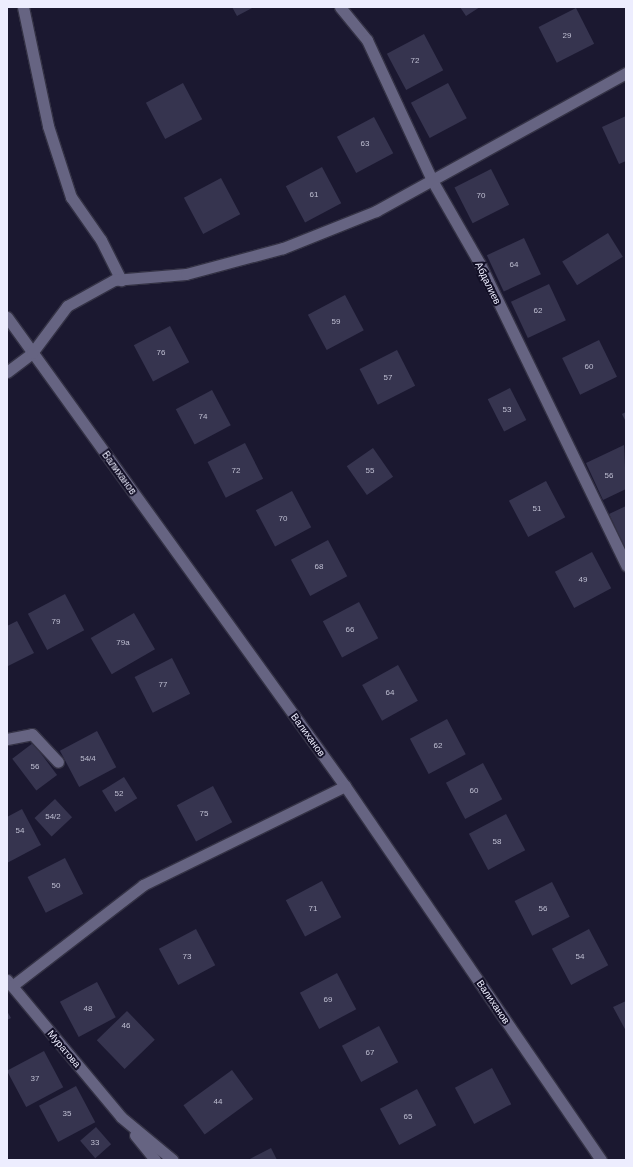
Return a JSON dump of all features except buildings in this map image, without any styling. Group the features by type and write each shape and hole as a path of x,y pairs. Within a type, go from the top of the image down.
{"street":[{"path":"23,7 48,126 71,197 101,240 121,280"},
{"name":"Абдалиев","path":"340,7 367,40 433,182 480,264 626,565"},
{"path":"7,372 32,353 67,306 121,280 186,274 282,248 376,211 433,182 626,73"},
{"name":"Валиханов","path":"7,316 32,353 345,786 602,1160"},
{"path":"7,740 32,734 58,762"},
{"path":"10,983 143,886 345,786"},
{"name":"Муратова","path":"10,983 155,1160"},
{"name":"Муратова","path":"121,1118 173,1160"}]}
